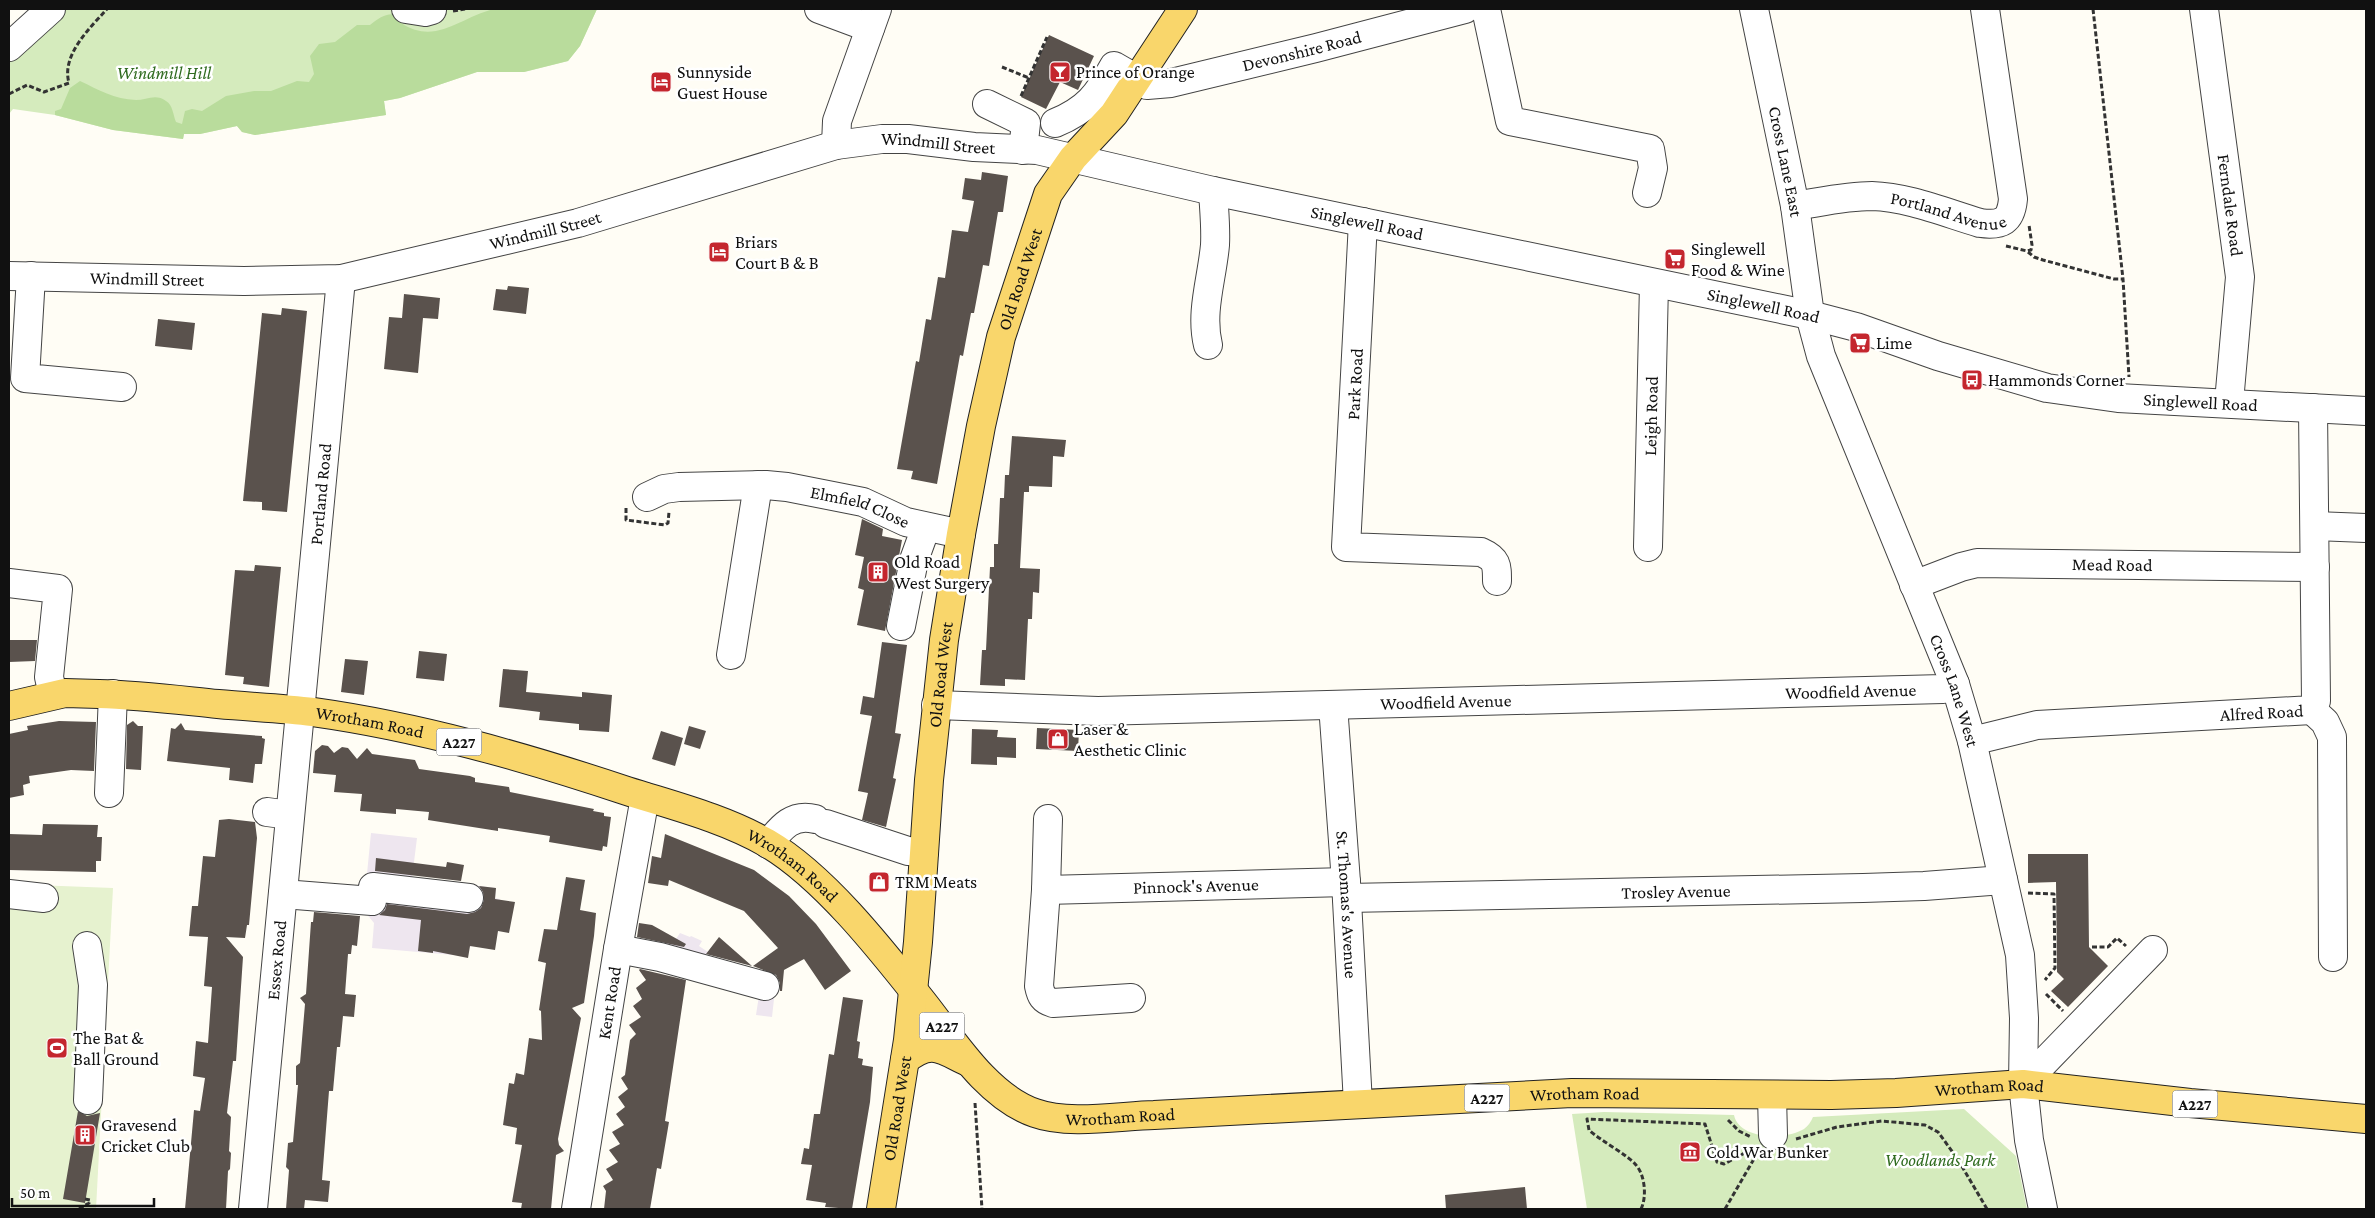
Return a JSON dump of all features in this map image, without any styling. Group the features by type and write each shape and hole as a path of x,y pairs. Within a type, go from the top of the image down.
{"main road":[{"name":"Old Road West","path":"881,1209 905,1060 919,928 936,705 960,534 981,426 1009,312 1048,194 1073,158 1114,114 1138,81 1183,9"},
{"name":"Wrotham Road","path":"9,706 53,695 113,694 301,711 411,730 585,777 729,825 768,844 812,876 864,930 969,1062 1000,1092 1018,1105 1036,1113 1058,1117 1600,1092 1772,1096 1896,1093 2023,1084 2180,1102 2366,1119"},
{"name":"A227","path":"864,930 886,940 895,941 919,928"},
{"name":"A227","path":"905,1060 919,1049 934,1047 969,1062"}],"street":[{"path":"9,47 51,9"},
{"name":"Devonshire Road","path":"1138,81 1147,85 1171,83 1316,48 1464,9"},
{"path":"1486,9 1510,121 1650,149 1653,168 1648,194"},
{"name":"Cross Lane East","path":"1754,9 1795,206 1810,316"},
{"name":"Portland Avenue","path":"1795,206 1848,197 1873,196 1895,199 1980,223 1991,224 2006,220 2012,212 2013,199 1985,9"},
{"name":"Ferndale Road","path":"2204,9 2240,277 2229,402"},
{"path":"806,12 874,18 837,121 836,145"},
{"path":"1055,123 1074,115 1088,104 1101,90 1114,66 1138,81"},
{"path":"986,104 1026,123 1023,150"},
{"name":"Windmill Street","path":"20,276 244,281 342,279 578,224 836,145 882,139 908,139 974,147 1037,150 1073,158"},
{"name":"Singlewell Road","path":"1073,158 1212,191 1810,316 1856,327 1938,356 2047,388 2118,398 2229,402 2366,411"},
{"path":"1208,345 1204,330 1215,226 1212,191"},
{"name":"Park Road","path":"1363,222 1346,547 1481,552 1492,557 1497,563 1497,581"},
{"path":"20,276 25,378 122,387"},
{"name":"Portland Road","path":"301,711 342,279"},
{"name":"Leigh Road","path":"1648,547 1654,284"},
{"name":"Cross Lane West","path":"1810,316 1821,356 1955,684 2015,882 2024,1018 2023,1084 2029,1140 2043,1209"},
{"name":"Alfred Road","path":"1972,741 2037,726 2312,710 2316,701 2313,408"},
{"path":"731,654 758,485"},
{"name":"Elmfield Close","path":"648,501 664,490 674,488 758,485 787,487 856,500 906,522 960,534"},
{"path":"2315,526 2366,528"},
{"path":"901,626 914,560 926,527"},
{"name":"Mead Road","path":"1914,585 1961,566 1977,562 2315,568"},
{"path":"9,583 58,589 49,677 53,695"},
{"name":"Woodfield Avenue","path":"936,705 1098,711 1943,689 1955,684"},
{"path":"109,793 113,694"},
{"name":"St. Thomas's Avenue","path":"1333,705 1347,890 1358,1104"},
{"path":"2312,710 2325,722 2332,737 2333,957"},
{"name":"Essex Road","path":"253,1209 283,894 278,814 301,711"},
{"name":"Kent Road","path":"576,1209 618,949 645,797"},
{"path":"768,844 781,828 792,820 803,817 908,852 924,852"},
{"path":"1041,829 1046,890 1039,986 1041,995 1046,1001 1054,1003 1130,998"},
{"name":"Trosley Avenue","path":"1347,890 1915,886 2015,882"},
{"path":"283,894 372,901 374,887 469,898"},
{"name":"Pinnock's Avenue","path":"1046,890 1347,890"},
{"path":"9,894 44,898"},
{"path":"86,946 93,984 88,1100"},
{"path":"618,949 660,957 765,986"},
{"path":"2023,1084 2153,950"},
{"path":"1772,1096 1775,1138"}],"path":[{"path":"9,94 27,85 44,92 69,83 68,64 74,51 107,9"},
{"path":"2093,9 2124,279 2129,385"},
{"path":"1012,116 1047,38"},
{"path":"1002,67 1029,78"},
{"path":"2028,252 2034,257 2058,264 2114,279 2124,279"},
{"path":"648,501 667,524 626,519 648,501"},
{"path":"2015,882 2029,894 2054,894 2055,968 2045,979 2046,993 2064,1012 2068,1011"},
{"path":"2092,947 2108,946 2117,938 2126,947"},
{"path":"975,1097 982,1209"},
{"path":"1642,1209 1644,1203 1644,1180 1636,1164 1589,1130 1587,1119 1705,1124 1714,1157 1717,1162 1724,1164 1763,1143 1725,1209"},
{"path":"1728,1120 1739,1131 1775,1138 1882,1121 1925,1125 1938,1132 1952,1151 1987,1209"},
{"path":"79,1209 89,1204 90,1200 85,1199"}],"shaded area":[{"path":"371,833 417,838 412,878 496,888 495,898 500,899 494,930 475,927 472,946 453,955 372,948 374,923 366,913 365,894"},
{"path":"657,931 676,939 680,933 702,941 699,946 708,952 705,956 775,990 772,1017 756,1015 760,989 653,943"}],"green space":[{"name":"Windmill Hill","path":"59,9 597,9 580,46 568,61 524,72 477,72 400,98 384,101 386,115 255,135 242,132 237,126 200,134 184,134 183,139 113,130 55,115 13,109 9,114 9,58"},
{"path":"494,9 597,9 580,46 568,61 524,72 477,72 400,98 384,101 386,115 255,135 242,132 237,126 200,134 184,134 183,139 113,130 55,115 55,111 61,109 70,88 80,81 107,94 121,98 136,100 158,97 170,105 176,122 182,124 185,111 192,109 202,111 226,96 254,91 271,91 297,81 309,82 314,74 310,56 319,44 335,42 357,25 370,25 380,18 392,14 400,16 401,23 414,29 426,32 437,31"},
{"name":"The Bat & Ball Ground","path":"9,884 113,888 96,1209 9,1209"},
{"name":"Woodlands Park","path":"1964,1109 2016,1156 2027,1209 1587,1209 1572,1114 1604,1112 1734,1115 1738,1123 1745,1129 1764,1136 1775,1136 1796,1133 1804,1129 1813,1117"}],"building":[{"name":"Prince of Orange","path":"1049,35 1094,56 1078,90 1060,82 1046,109 1021,97"},
{"path":"982,172 1008,176 1003,212 998,212 989,266 983,265 974,313 971,313 963,356 960,355 937,484 911,479 913,471 897,469 916,361 919,362 926,319 931,320 938,277 945,278 952,230 968,232 974,201 962,199 965,178 981,180"},
{"path":"508,286 529,288 526,314 493,310 496,289 507,290"},
{"path":"404,294 440,298 438,319 423,318 418,373 384,369 389,317 402,318"},
{"path":"282,308 307,311 287,512 262,510 262,502 243,501 262,313 281,315"},
{"path":"158,319 195,323 192,350 155,346"},
{"path":"1012,436 1066,440 1064,457 1053,456 1052,487 1029,486 1029,492 1024,492 1020,568 1040,569 1039,593 1033,592 1032,619 1028,619 1025,680 1005,679 1005,686 980,685 982,650 986,650 990,567 994,567 994,544 998,544 1000,498 1004,498 1005,475 1009,475"},
{"name":"Old Road West Surgery","path":"862,519 883,529 882,536 902,540 885,631 857,625 864,590 858,588 864,557 855,555"},
{"path":"255,565 281,567 269,687 243,684 244,677 225,675 235,570 254,571"},
{"path":"9,640 37,640 35,661 9,662"},
{"path":"882,642 907,645 895,733 901,734 893,778 896,779 886,827 862,820 868,793 858,791 872,716 860,714 863,696 874,698"},
{"path":"419,651 447,654 444,681 416,678"},
{"path":"345,659 368,661 364,695 341,692"},
{"path":"503,669 528,671 526,692 582,697 582,692 612,695 609,732 579,730 579,724 539,720 540,712 499,707"},
{"path":"59,721 96,722 94,771 71,770 29,776 30,783 23,785 24,795 9,798 9,734 28,730 27,726"},
{"path":"133,721 138,726 143,726 141,770 126,769 127,725"},
{"path":"181,723 185,730 262,736 265,739 262,764 255,764 253,783 229,780 230,768 167,761 171,728 175,729"},
{"path":"689,726 706,731 700,749 684,744"},
{"name":"Laser & Aesthetic Clinic","path":"1037,728 1079,730 1078,751 1036,749"},
{"path":"972,729 998,730 997,737 1016,738 1016,758 997,757 997,765 971,764"},
{"path":"661,731 683,738 675,766 652,759"},
{"path":"322,745 328,746 334,753 342,747 348,748 357,759 367,748 372,754 415,760 419,769 470,776 475,778 475,782 509,787 510,792 594,809 593,811 604,813 604,816 611,817 607,847 603,846 602,851 549,842 550,836 498,828 498,831 428,820 429,812 396,809 396,814 360,811 362,794 334,792 336,775 313,773 315,751"},
{"path":"229,819 255,822 257,838 249,925 247,925 245,938 226,937 243,957 236,1061 233,1061 227,1113 231,1117 229,1151 231,1153 226,1209 185,1209 194,1110 200,1111 205,1078 193,1076 196,1041 208,1043 212,987 204,986 208,937 189,936 192,906 198,906 203,856 215,857 219,820"},
{"path":"43,824 98,825 97,837 102,837 101,861 96,861 96,872 9,870 9,834 42,835"},
{"path":"665,834 754,870 789,896 816,924 851,971 825,990 804,959 784,970 782,991 780,991 780,983 776,975 753,966 778,948 744,911 669,880 668,886 648,883 652,856 661,858"},
{"path":"2028,854 2088,854 2089,947 2108,966 2068,1007 2051,991 2064,979 2057,972 2056,882 2028,883"},
{"path":"376,858 446,867 447,862 464,865 461,881 375,871"},
{"path":"566,877 585,880 580,910 596,913 594,936 584,1003 572,1008 581,1018 558,1139 559,1145 564,1151 556,1155 551,1209 521,1209 522,1203 512,1202 522,1145 515,1144 517,1128 503,1125 509,1083 514,1084 516,1073 524,1075 529,1038 542,1040 541,1011 539,1010 546,963 538,961 544,929 557,930"},
{"path":"479,886 496,888 495,899 515,902 509,933 498,931 495,950 470,946 468,958 433,951 433,953 418,951 421,920 379,915 385,910 387,904 467,914 475,912 481,908 484,900 483,892"},
{"path":"314,912 360,916 357,946 352,945 351,954 348,954 345,994 356,995 354,1017 343,1016 340,1047 337,1047 333,1091 329,1091 322,1180 330,1181 328,1202 305,1200 304,1209 286,1209 289,1170 286,1167 288,1143 293,1142 298,1085 296,1085 296,1066 300,1063 305,1004 300,998 306,994 311,922 313,922"},
{"path":"639,923 652,925 686,944 684,947 637,937"},
{"path":"719,937 752,966 706,954"},
{"path":"640,969 686,980 665,1121 669,1122 661,1169 657,1168 650,1209 604,1209 606,1191 603,1186 613,1180 606,1169 618,1162 609,1150 620,1144 612,1132 624,1125 616,1114 625,1107 618,1097 628,1089 621,1078 625,1075 630,1040 636,1034 629,1025 641,1017 633,1006 642,999 636,988 646,980"},
{"path":"843,997 863,1000 857,1041 860,1042 858,1058 863,1059 862,1065 873,1067 870,1102 852,1209 825,1207 826,1203 806,1200 812,1165 801,1164 804,1148 809,1149 814,1114 820,1114 829,1054 834,1055"},
{"name":"Gravesend Cricket Club","path":"78,1111 87,1116 100,1113 85,1203 63,1199"},
{"path":"1525,1187 1527,1209 1446,1209 1445,1195"}],"place":[{"name":"Prince of Orange","path":"1060,72"},
{"name":"Sunnyside Guest House","path":"661,82"},
{"name":"Briars Court B & B","path":"719,252"},
{"name":"Singlewell Food & Wine","path":"1675,259"},
{"name":"Lime","path":"1860,343"},
{"name":"Hammonds Corner","path":"1972,380"},
{"name":"Old Road West Surgery","path":"878,572"},
{"name":"Laser & Aesthetic Clinic","path":"1058,739"},
{"name":"TRM Meats","path":"879,882"},
{"name":"The Bat & Ball Ground","path":"57,1048"},
{"name":"Gravesend Cricket Club","path":"85,1135"},
{"name":"Cold War Bunker","path":"1690,1152"}]}
